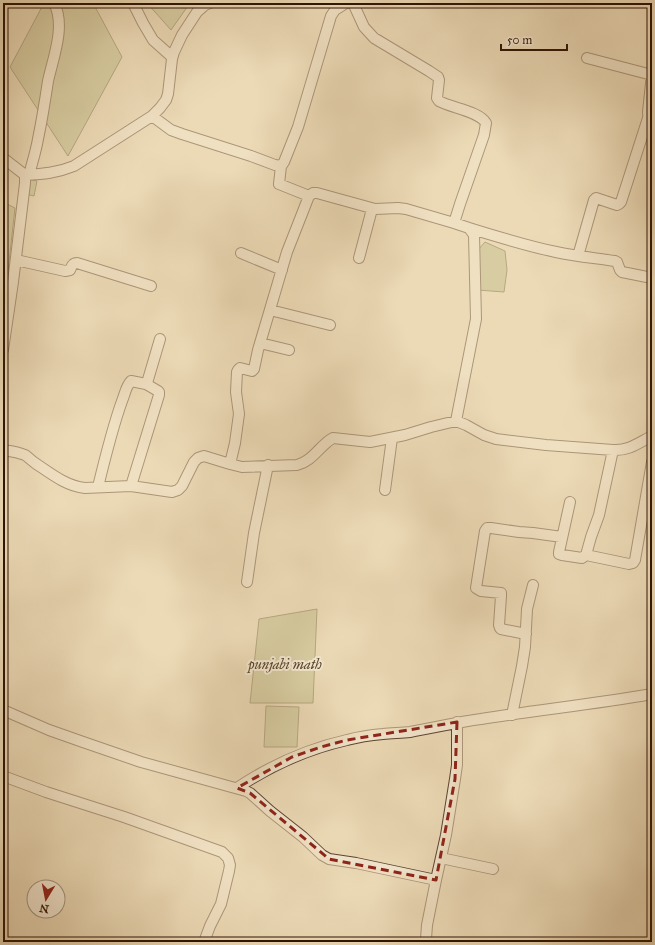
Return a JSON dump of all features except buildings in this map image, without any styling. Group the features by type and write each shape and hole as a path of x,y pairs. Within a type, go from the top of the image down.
{"street":[{"path":"3,350 24,192 27,175 38,139 48,80 58,37 58,14 54,3"},
{"path":"133,3 153,40 172,57"},
{"path":"3,158 27,175 51,174 74,166 152,116 166,100 172,57 182,35 197,12 205,5 210,3"},
{"path":"308,196 279,184 281,166 298,127 331,16 335,10 346,3"},
{"path":"353,3 364,27 374,38 438,77 439,101 482,117 486,123 484,136 454,223"},
{"path":"578,256 594,200 599,198 617,205 621,202 648,118 652,74 587,58"},
{"path":"152,116 171,130 281,166"},
{"path":"648,118 652,129"},
{"path":"230,464 239,414 236,392 237,372 240,368 252,371 255,365 287,252 308,196 312,193 317,193 372,209 406,209 499,238 555,252 614,261 617,262 622,272 652,278"},
{"path":"359,258 372,209"},
{"path":"456,421 476,319 474,235 469,228"},
{"path":"241,253 282,270"},
{"path":"16,260 65,271 70,270 72,265 77,263 151,286"},
{"path":"270,310 330,325"},
{"path":"146,384 160,339"},
{"path":"260,343 289,350"},
{"path":"98,487 118,411 131,381 146,384 159,392 131,486"},
{"path":"3,450 25,455 54,476 78,487 131,486 172,492 178,490 182,486 194,462 198,458 204,456 242,466 297,465 308,460 333,438 370,442 406,435 456,421 466,424 496,439 546,445 621,450 634,446 652,436"},
{"path":"385,490 392,438"},
{"path":"586,555 599,515 613,450"},
{"path":"570,502 559,554 582,558 586,555 629,564 633,563 635,560 652,462"},
{"path":"246,582 268,465"},
{"path":"526,634 500,628 501,593 481,591 476,588 485,531 487,528 491,528 562,537"},
{"path":"512,715 526,647 527,609 532,585"},
{"path":"236,788 255,776 292,757 347,740 382,734 408,732 457,722 652,694"},
{"path":"3,710 56,732 141,762 236,788 250,794 303,837 322,855 329,859 356,863 436,880"},
{"path":"426,942 427,925 446,835 457,765 457,722"},
{"path":"3,776 222,852 228,858 230,865 229,871 221,904 204,942"},
{"path":"441,858 493,869"}],"highlighted area":[{"path":"457,722 455,779 436,880 329,859 250,793 237,788 292,757 321,747 347,740"}],"green space":[{"path":"44,3 93,3 122,57 68,156 10,67"},
{"path":"147,3 190,3 171,30"},
{"path":"26,178 37,181 34,196 25,194"},
{"path":"3,202 15,208 5,298 3,298"},
{"path":"485,242 505,251 507,270 504,292 478,290 477,251"},
{"name":"punjabi math","path":"317,609 313,703 250,703 259,619"},
{"path":"266,706 299,707 297,747 264,747"}]}
